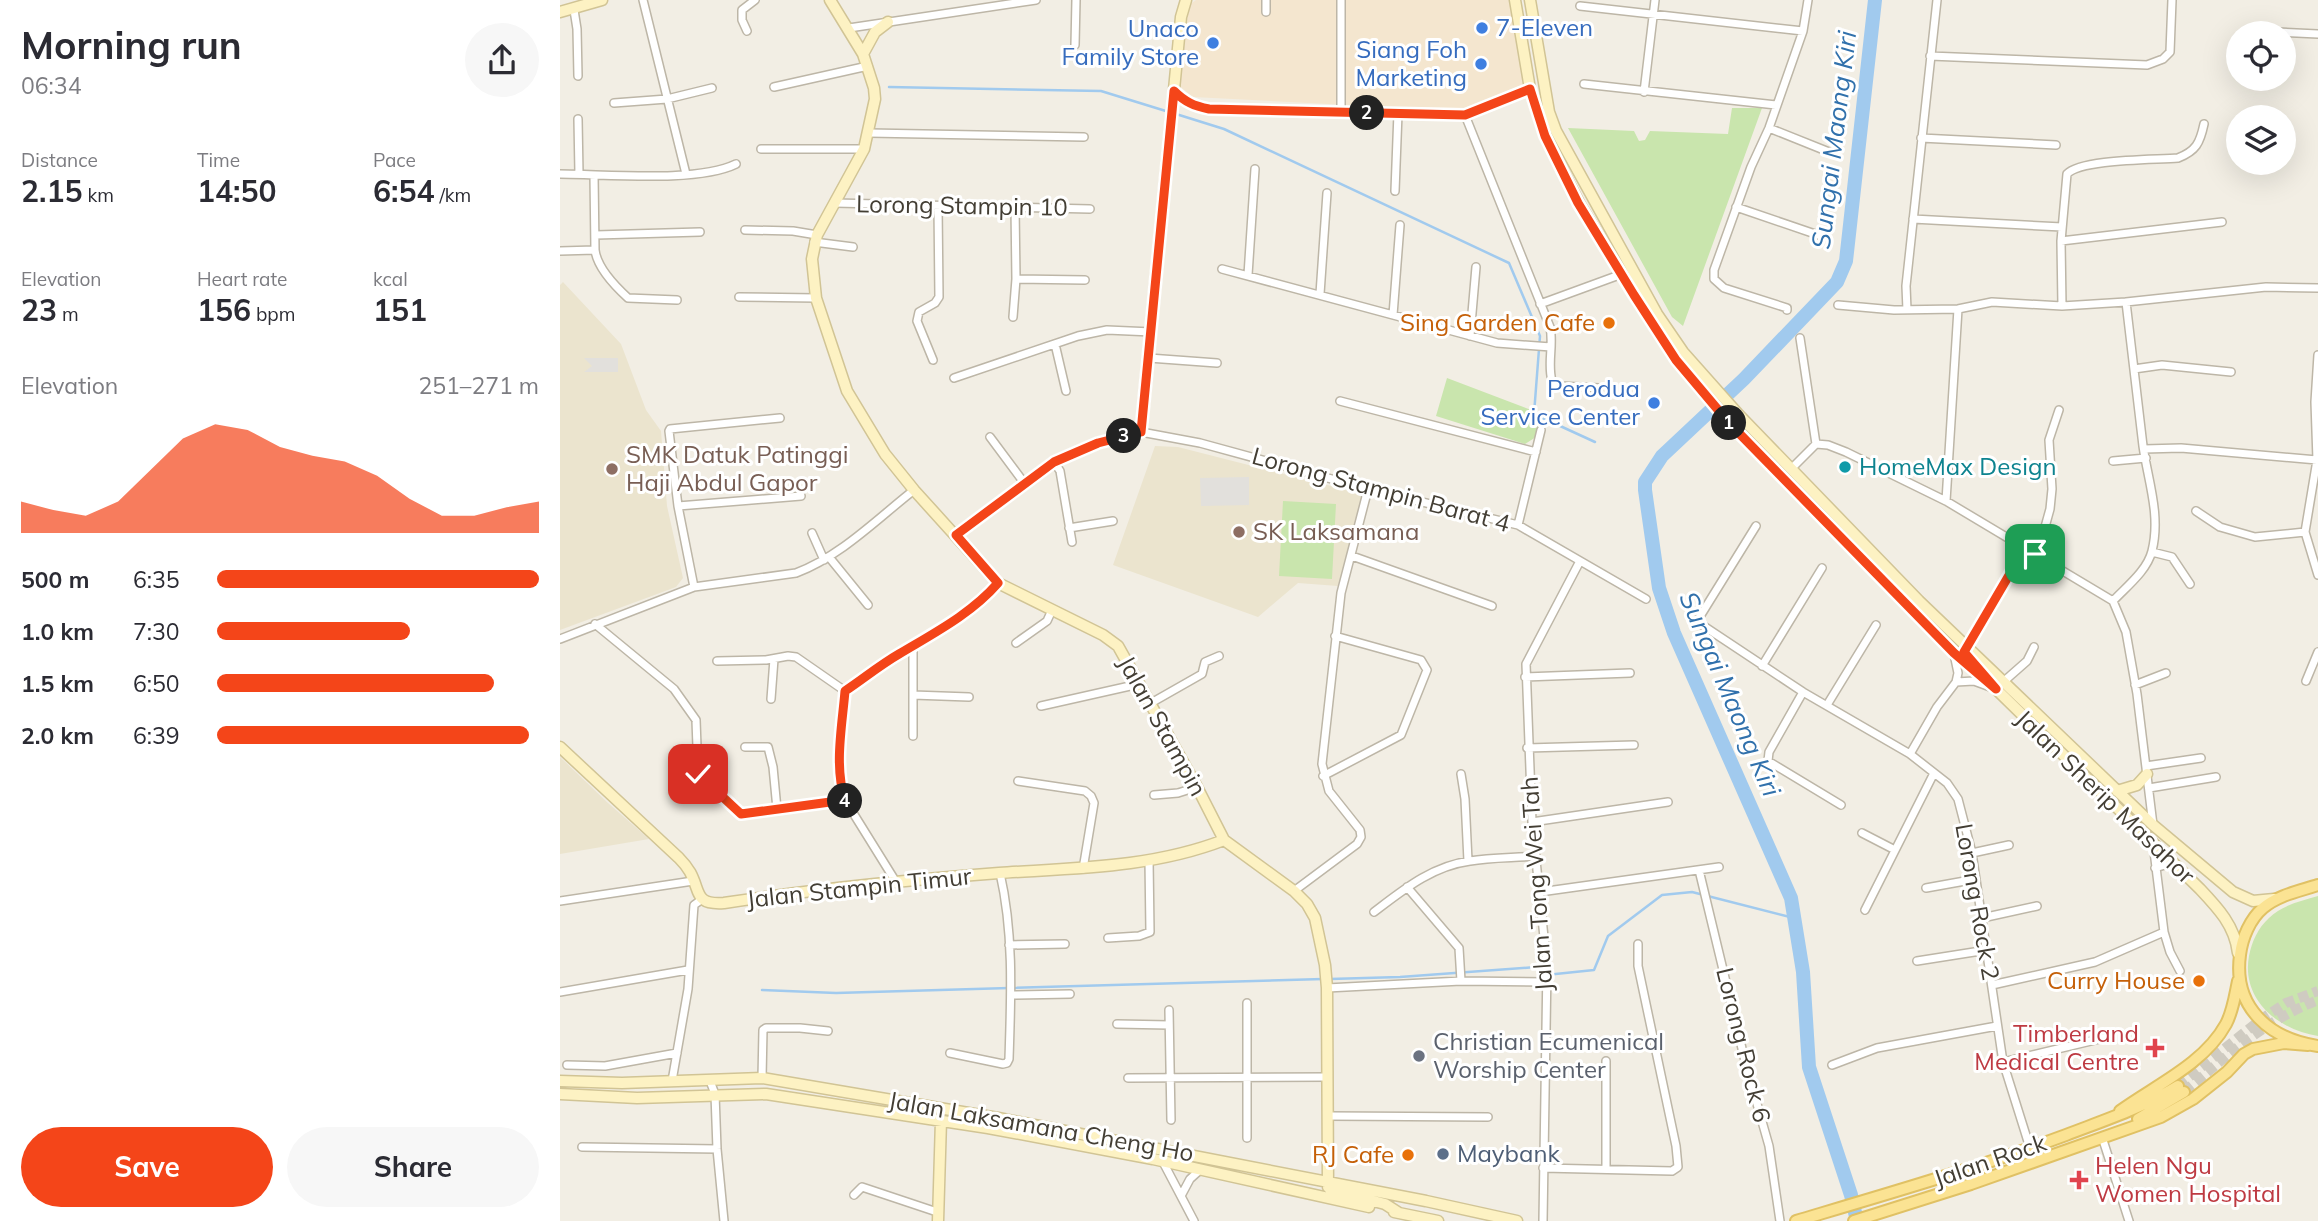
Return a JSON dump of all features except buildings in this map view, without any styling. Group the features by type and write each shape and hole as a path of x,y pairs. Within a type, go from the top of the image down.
{"main road":[{"path":"560,12 602,0"},
{"name":"Jalan Stampin","path":"830,0 863,54 875,99 864,149 816,238 812,259 816,298 847,391 870,432 914,490 998,583 1111,640 1123,653 1224,841 1294,891 1307,904 1315,918 1327,986 1328,1181"},
{"path":"956,535 1054,462 1098,443 1141,432 1184,0"},
{"name":"Jalan Sherip Masahor","path":"1515,0 1530,89 1553,155 1578,203 1656,330 1699,389 1954,653 1999,686 2222,885 2243,898 2261,901 2278,898"},
{"path":"1534,1 1549,112 1556,131 1657,314 1683,352 1739,415 1966,647 1965,656 1999,686"},
{"path":"863,54 875,32 888,22"},
{"name":"Jalan Sherip Masahor","path":"1999,686 2077,771 2153,841 2221,912 2234,933 2239,959"},
{"path":"560,747 679,858 690,872 701,900"},
{"path":"2117,791 2137,785 2146,770"},
{"name":"Jalan Stampin Timur","path":"701,900 716,903 896,882 1083,869 1149,860 1224,841"},
{"path":"2315,1046 2282,1036 2256,1015 2241,990 2239,959 2243,940 2252,920 2265,906 2278,898 2318,886"},
{"path":"2110,1118 2186,1066 2217,1039 2228,1021 2239,975"},
{"name":"Jalan Rock","path":"1854,1221 1971,1184 2161,1117 2208,1088 2253,1049 2284,1043 2315,1046"},
{"name":"Jalan Laksamana Cheng Ho","path":"560,1081 622,1083 762,1078 998,1118 1328,1181 1517,1221"},
{"name":"Jalan Rock","path":"1796,1221 2031,1148 2181,1089 2169,1103 2102,1137"},
{"name":"Jalan Laksamana Cheng Ho","path":"560,1094 637,1098 766,1094 941,1120 1163,1162 1399,1213 1415,1219 1438,1221"},
{"path":"938,1217 941,1120"},
{"path":"1328,1181 1331,1190 1385,1204 1399,1213"}],"street":[{"path":"643,0 685,174"},
{"path":"747,31 742,20 742,10 755,0"},
{"path":"849,28 1036,0"},
{"path":"1075,45 1076,0"},
{"path":"1266,0 1266,12"},
{"path":"1341,0 1341,113"},
{"path":"1644,92 1655,0"},
{"path":"1787,310 1724,288 1714,279 1714,270 1803,31 1808,0"},
{"path":"1907,310 1906,286 1937,0"},
{"path":"1930,55 2147,65 2163,59 2169,51 2172,0"},
{"path":"1580,6 1803,31"},
{"path":"573,10 577,29 578,76"},
{"path":"2296,33 2318,34"},
{"path":"774,87 868,66"},
{"path":"1584,84 1776,105"},
{"path":"614,103 667,99 712,88"},
{"path":"1174,91 1196,107 1209,109 1465,115 1530,89"},
{"path":"1395,191 1398,113"},
{"path":"1465,115 1550,327 1550,373 1555,384 1599,388"},
{"path":"578,119 579,174"},
{"path":"2062,306 2061,241 2067,174 2072,169 2091,164 2178,158 2189,154 2201,142 2204,124"},
{"path":"1769,128 1829,152"},
{"path":"869,133 1084,137"},
{"path":"1922,138 2056,145"},
{"path":"761,149 864,149"},
{"path":"560,174 685,174 715,172 736,164"},
{"path":"1248,275 1255,169"},
{"path":"594,175 595,250 602,267 628,298 677,300"},
{"path":"1320,294 1327,193"},
{"name":"Lorong Stampin 10","path":"835,203 1090,209"},
{"path":"933,360 917,321 919,313 935,303 939,297 938,206"},
{"path":"1013,317 1016,279 1015,207"},
{"path":"1736,207 1821,236"},
{"path":"1913,219 2062,227"},
{"path":"2061,241 2222,222"},
{"path":"1393,315 1400,225"},
{"path":"746,230 793,230 853,247"},
{"path":"596,235 701,232"},
{"path":"560,251 595,250"},
{"path":"1470,336 1476,267"},
{"path":"1222,269 1497,343 1549,347"},
{"path":"1540,304 1622,274"},
{"path":"1016,279 1085,280"},
{"path":"1838,305 1907,310 1958,309 1992,302 2062,306 2266,287 2318,288"},
{"path":"739,298 816,298"},
{"path":"2113,601 2144,568 2152,552 2154,502 2144,449 2126,302"},
{"path":"1946,501 1958,309"},
{"path":"954,379 1078,335 1107,330 1152,332"},
{"path":"1800,338 1816,444"},
{"path":"1055,344 1066,391"},
{"path":"2318,355 2315,402 2317,460 2305,532 2318,575"},
{"path":"1149,358 1217,363"},
{"path":"2134,369 2162,365 2231,372"},
{"path":"1340,401 1536,452"},
{"path":"2035,554 2050,509 2052,489 2049,440 2059,410"},
{"path":"694,587 678,506 668,434 670,429 780,418"},
{"path":"1518,525 1541,430"},
{"name":"Lorong Stampin Barat 4","path":"1141,432 1200,443 1368,489 1518,525 1646,599"},
{"path":"990,437 1025,484"},
{"path":"1792,468 1816,444 1828,445 1846,452 1946,501 2113,601 2126,632 2153,825"},
{"path":"2144,449 2181,448 2317,460"},
{"path":"2113,461 2146,458"},
{"path":"1054,462 1060,471 1072,541"},
{"path":"1294,891 1357,844 1361,837 1360,830 1329,791 1322,764 1341,593 1368,489"},
{"path":"560,639 694,587 796,573 826,558 914,490"},
{"path":"678,506 801,496"},
{"path":"2196,511 2220,527 2255,537 2305,532"},
{"path":"1069,528 1113,521"},
{"name":"Lorong Rock 2","path":"1756,526 1699,618 1699,623 1762,666 1910,754 1947,783 1958,799 1972,853 2003,1062 2031,1148"},
{"path":"812,533 826,558 868,605"},
{"path":"1966,647 2025,548"},
{"path":"2152,552 2172,557 2190,584"},
{"path":"1352,556 1492,606"},
{"name":"Jalan Tong Wei Tah","path":"1543,1221 1547,966 1532,822 1525,677 1528,656 1580,561"},
{"path":"1762,666 1822,568"},
{"path":"845,691 937,632 988,595 998,583"},
{"path":"1016,643 1047,621 1052,610"},
{"path":"595,624 674,689 696,720 698,774 741,814 845,800"},
{"path":"1827,705 1876,625"},
{"path":"1323,776 1401,735 1427,670 1421,660 1335,636"},
{"path":"913,736 914,646"},
{"path":"1956,682 1973,681 1999,686 2027,661 2034,647"},
{"path":"2306,681 2318,652"},
{"path":"1910,754 1937,707 1956,682 1957,662 1954,653"},
{"path":"1151,703 1202,674 1205,662 1219,656"},
{"path":"717,661 796,657 845,691"},
{"path":"771,699 774,659"},
{"path":"1525,677 1630,673"},
{"path":"2135,685 2166,673"},
{"path":"1041,706 1139,684"},
{"path":"845,691 840,751 841,786 845,800 896,882"},
{"path":"1804,692 1769,752 1768,761 1841,805"},
{"path":"913,695 969,696"},
{"path":"1527,748 1634,746"},
{"path":"745,747 768,747 774,767 777,809"},
{"path":"2146,770 2201,758"},
{"path":"1865,910 1934,773"},
{"path":"1461,774 1468,861"},
{"path":"2149,788 2216,777"},
{"path":"1018,781 1085,791 1091,796 1094,803 1083,869"},
{"path":"1154,795 1178,793 1197,787"},
{"path":"1532,822 1668,802"},
{"path":"1862,833 1895,850"},
{"path":"2153,841 2164,932 2180,971"},
{"path":"1972,853 2009,845"},
{"path":"1374,912 1407,887 1438,870 1468,861 1536,856"},
{"path":"1108,938 1139,936 1150,932 1149,860"},
{"path":"2155,868 2168,864 2180,868"},
{"path":"1540,892 1719,867"},
{"name":"Lorong Rock 6","path":"1699,870 1769,1146 1780,1221"},
{"path":"950,1053 1003,1064 1009,1059 1011,993 1008,909 1000,873"},
{"path":"1927,888 1976,879"},
{"path":"560,901 693,881"},
{"path":"1407,887 1459,948 1461,978"},
{"path":"672,1081 688,989 694,905 701,900"},
{"path":"1982,918 2037,906"},
{"path":"1992,985 2095,962 2164,932"},
{"path":"1009,944 1065,944"},
{"path":"1543,1168 1672,1171 1678,1167 1676,1146 1638,966 1638,944"},
{"path":"1917,961 1987,950"},
{"path":"560,992 688,970"},
{"path":"1327,986 1461,978 1547,979"},
{"path":"1011,993 1070,994"},
{"path":"1247,1003 1247,1138"},
{"path":"1169,1010 1171,1120"},
{"path":"1117,1024 1169,1025"},
{"path":"1832,1065 1877,1048 1997,1026"},
{"path":"762,1078 763,1030 800,1028 828,1031"},
{"path":"2003,1062 2112,1037"},
{"path":"567,1065 605,1066 677,1053"},
{"path":"1606,1061 1606,1169"},
{"path":"1128,1077 1328,1077"},
{"path":"710,1081 715,1094 724,1221"},
{"path":"1329,1116 1488,1117"},
{"path":"2102,1137 2129,1221"},
{"path":"582,1147 717,1149"},
{"path":"1163,1162 1194,1221"},
{"path":"1182,1194 1189,1178 1200,1170"},
{"path":"854,1195 862,1187 938,1217"}],"shaded area":[{"path":"1196,0 1511,0 1526,86 1465,111 1193,97 1178,85 1189,5"},
{"name":"SMK Datuk Patinggi Haji Abdul Gapor","path":"563,282 621,344 646,410 661,431 667,506 683,578 676,587 560,630 560,285"},
{"path":"584,358 618,358 618,372 584,372 592,366"},
{"name":"SK Laksamana","path":"1155,446 1178,447 1359,493 1364,499 1338,586 1298,583 1258,617 1113,565"},
{"path":"1249,477 1249,505 1201,506 1200,478"},
{"path":"560,757 608,803 649,839 560,854"}],"green space":[{"path":"1732,108 1762,108 1683,326 1672,317 1568,128 1634,131 1639,141 1645,140 1650,131 1728,134"},
{"path":"1447,378 1531,410 1533,421 1540,424 1536,437 1525,444 1436,416"},
{"path":"1283,501 1336,504 1332,579 1279,576"},
{"path":"2318,896 2318,1036 2289,1027 2265,1010 2251,986 2248,972 2252,945 2265,922 2286,907"}],"waterway":[{"name":"Sungai Maong Kiri","path":"1857,1221 1809,1067 1803,972 1791,898 1674,633 1659,588 1645,482 1662,456 1744,379 1837,282 1846,261 1875,0"},
{"path":"889,87 1101,91 1169,112"},
{"path":"1176,114 1224,129 1509,263 1540,336 1534,414 1595,442"},
{"path":"1330,979 1536,967 1546,975 1594,970 1608,936 1662,895 1692,892 1794,918"},
{"path":"762,990 836,993 1323,979"}],"tunnel":[{"path":"2178,1086 2260,1020 2286,1003 2318,991"},
{"path":"2184,1092 2263,1029 2318,1000"}],"place":[{"name":"7-Eleven","path":"1482,28"},
{"name":"Unaco Family Store","path":"1213,43"},
{"name":"Siang Foh Marketing","path":"1481,64"},
{"name":"Sing Garden Cafe","path":"1609,323"},
{"name":"Perodua Service Center","path":"1654,403"},
{"name":"HomeMax Design","path":"1845,467"},
{"name":"SMK Datuk Patinggi Haji Abdul Gapor","path":"612,469"},
{"name":"SK Laksamana","path":"1239,532"},
{"name":"Curry House","path":"2199,981"},
{"name":"Timberland Medical Centre","path":"2155,1048"},
{"name":"Christian Ecumenical Worship Center","path":"1419,1056"},
{"name":"Maybank","path":"1443,1154"},
{"name":"RJ Cafe","path":"1408,1155"},
{"name":"Helen Ngu Women Hospital","path":"2079,1180"}],"route":[{"path":"698,774 741,814 845,800 841,786 840,751 845,691 897,655 937,632 988,595 998,583 956,535 1054,462 1098,443 1141,432 1174,91 1196,107 1209,109 1465,115 1530,89 1545,136 1578,203 1676,360 1730,424 1954,653 1996,689 1964,652 2025,548 2035,554"}]}
